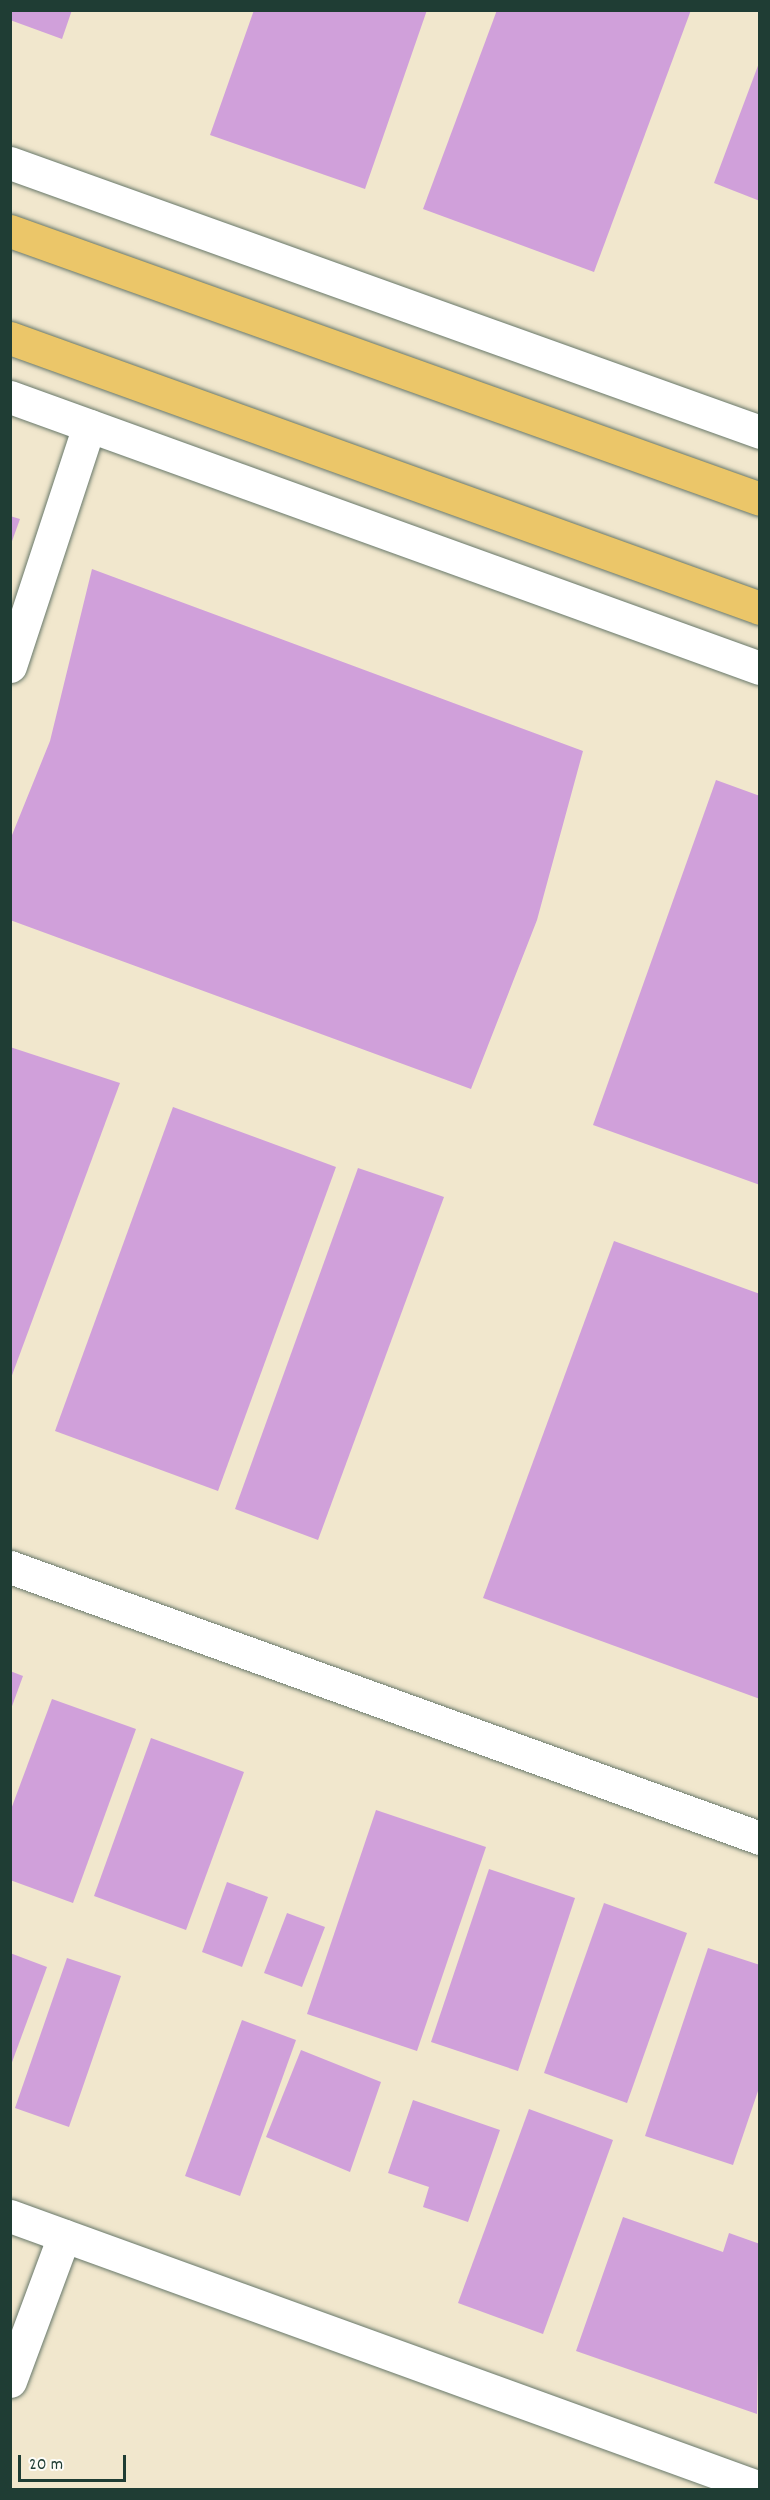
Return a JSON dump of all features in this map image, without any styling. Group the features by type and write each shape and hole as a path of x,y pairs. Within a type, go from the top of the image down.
{"main road":[{"path":"10,231 759,499"},
{"path":"10,338 759,608"}],"street":[{"path":"10,163 759,432"},
{"path":"10,397 759,668"},
{"path":"10,666 89,426"},
{"path":"10,1567 759,1838"},
{"path":"10,2217 759,2488"},
{"path":"10,2381 64,2236"}],"building":[{"path":"10,10 72,10 62,39 10,20"},
{"path":"254,10 427,10 365,189 210,135"},
{"path":"497,10 691,10 594,272 423,209"},
{"path":"760,63 760,201 714,183"},
{"path":"10,516 20,519 11,544 10,544"},
{"path":"92,569 583,751 537,920 471,1089 10,920 10,840 50,741"},
{"path":"716,780 760,796 760,1185 593,1125"},
{"path":"10,1047 120,1083 11,1378 10,1378"},
{"path":"173,1107 336,1167 218,1491 55,1431"},
{"path":"358,1168 444,1197 318,1540 235,1509"},
{"path":"614,1241 760,1294 760,1699 483,1598"},
{"path":"10,1671 23,1676 11,1709 10,1709"},
{"path":"52,1699 136,1729 73,1903 10,1880 10,1812"},
{"path":"151,1738 244,1772 186,1930 94,1896"},
{"path":"376,1810 486,1847 417,2051 307,2014"},
{"path":"489,1869 575,1898 518,2071 431,2042"},
{"path":"227,1882 268,1897 242,1967 202,1952"},
{"path":"604,1903 687,1933 627,2103 544,2073"},
{"path":"287,1913 325,1927 302,1987 264,1973"},
{"path":"708,1948 760,1965 760,2085 733,2165 645,2136"},
{"path":"10,1953 47,1967 11,2065 10,2065"},
{"path":"67,1958 121,1976 69,2127 15,2108"},
{"path":"242,2020 296,2040 240,2196 185,2176"},
{"path":"301,2050 381,2082 350,2172 266,2137"},
{"path":"413,2100 500,2130 468,2222 423,2207 429,2187 388,2173"},
{"path":"529,2109 613,2140 543,2334 458,2303"},
{"path":"623,2217 723,2252 729,2233 760,2244 757,2414 576,2351"}]}
